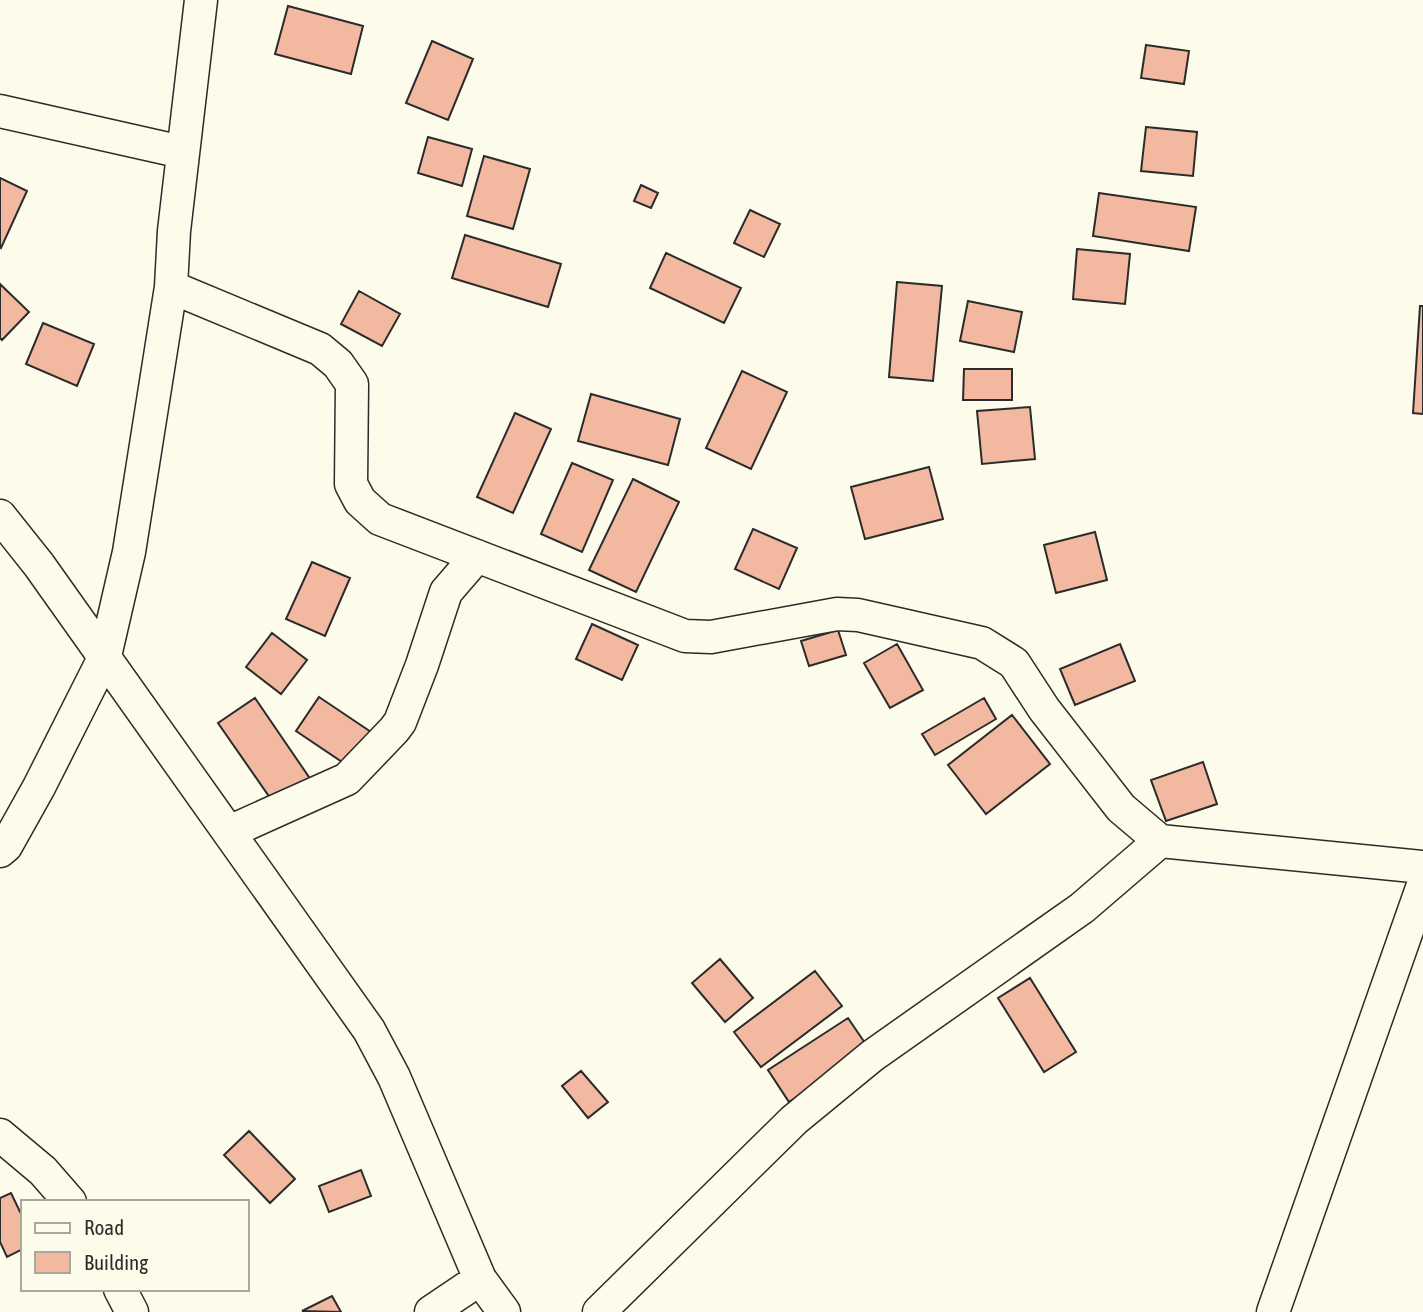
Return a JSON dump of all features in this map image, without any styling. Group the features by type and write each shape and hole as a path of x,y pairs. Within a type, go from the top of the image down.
{"street":[{"path":"0,851 6,846 39,788 104,656 129,552 171,287 182,152 201,0"},
{"path":"0,111 182,152"},
{"path":"171,287 320,349 338,364 352,384 351,484 360,501 380,519 685,636 711,637 836,614 858,615 982,643 1014,663 1044,709 1121,808 1160,841 1423,867"},
{"path":"0,516 40,565 369,1030 394,1077 480,1279 504,1312"},
{"path":"229,832 347,779 394,730 400,722 422,665 446,592 477,556"},
{"path":"599,1312 794,1120 872,1056 1082,908 1160,841"},
{"path":"1273,1312 1423,886"},
{"path":"0,1135 43,1171 67,1200"},
{"path":"431,1312 480,1279"},
{"path":"121,1291 132,1312"}],"building":[{"path":"288,6 363,26 351,74 275,54"},
{"path":"432,41 473,59 448,120 406,103"},
{"path":"1146,45 1189,51 1184,84 1141,78"},
{"path":"1146,127 1197,132 1193,176 1141,171"},
{"path":"428,137 472,149 462,186 418,173"},
{"path":"484,156 530,169 513,229 467,216"},
{"path":"0,178 27,191 1,248 0,247"},
{"path":"641,185 658,193 651,208 634,201"},
{"path":"1099,193 1196,207 1189,251 1093,236"},
{"path":"750,210 780,224 764,257 734,243"},
{"path":"465,235 561,264 548,307 452,278"},
{"path":"1077,249 1130,254 1125,304 1073,299"},
{"path":"666,253 741,288 724,323 650,288"},
{"path":"897,282 942,286 933,381 889,377"},
{"path":"0,284 29,312 2,340 0,338"},
{"path":"359,291 400,314 382,346 341,324"},
{"path":"968,301 1022,312 1014,352 960,341"},
{"path":"1420,306 1423,306 1423,414 1413,413"},
{"path":"43,323 94,344 77,386 26,364"},
{"path":"964,369 1012,369 1012,400 963,400"},
{"path":"742,371 787,392 751,469 706,448"},
{"path":"591,394 680,419 668,465 578,441"},
{"path":"1030,407 1035,459 982,464 977,411"},
{"path":"515,413 551,429 513,513 477,497"},
{"path":"572,463 613,480 582,552 541,534"},
{"path":"929,467 943,519 865,539 851,487"},
{"path":"633,479 679,502 636,592 589,570"},
{"path":"753,529 797,548 779,589 735,569"},
{"path":"1095,532 1107,580 1056,593 1044,545"},
{"path":"312,562 350,578 325,636 286,619"},
{"path":"592,624 638,645 622,680 576,659"},
{"path":"838,630 846,655 809,666 801,641"},
{"path":"272,633 307,660 281,694 246,667"},
{"path":"897,644 923,690 890,708 864,663"},
{"path":"1120,644 1135,681 1075,705 1060,669"},
{"path":"319,697 374,734 351,768 296,731"},
{"path":"255,698 311,780 275,805 218,723"},
{"path":"984,698 996,719 935,755 922,734"},
{"path":"1012,715 1050,764 986,814 948,765"},
{"path":"1203,762 1217,804 1166,821 1151,780"},
{"path":"720,959 753,998 725,1022 692,983"},
{"path":"815,971 842,1006 761,1067 734,1032"},
{"path":"1030,978 1076,1052 1044,1072 998,998"},
{"path":"848,1018 869,1049 789,1102 768,1070"},
{"path":"581,1071 608,1102 588,1118 562,1086"},
{"path":"249,1131 295,1179 270,1203 224,1155"},
{"path":"361,1170 371,1196 329,1212 319,1186"},
{"path":"11,1193 21,1214 21,1250 7,1257 0,1242 0,1198"},
{"path":"332,1296 341,1312 302,1311"}]}
